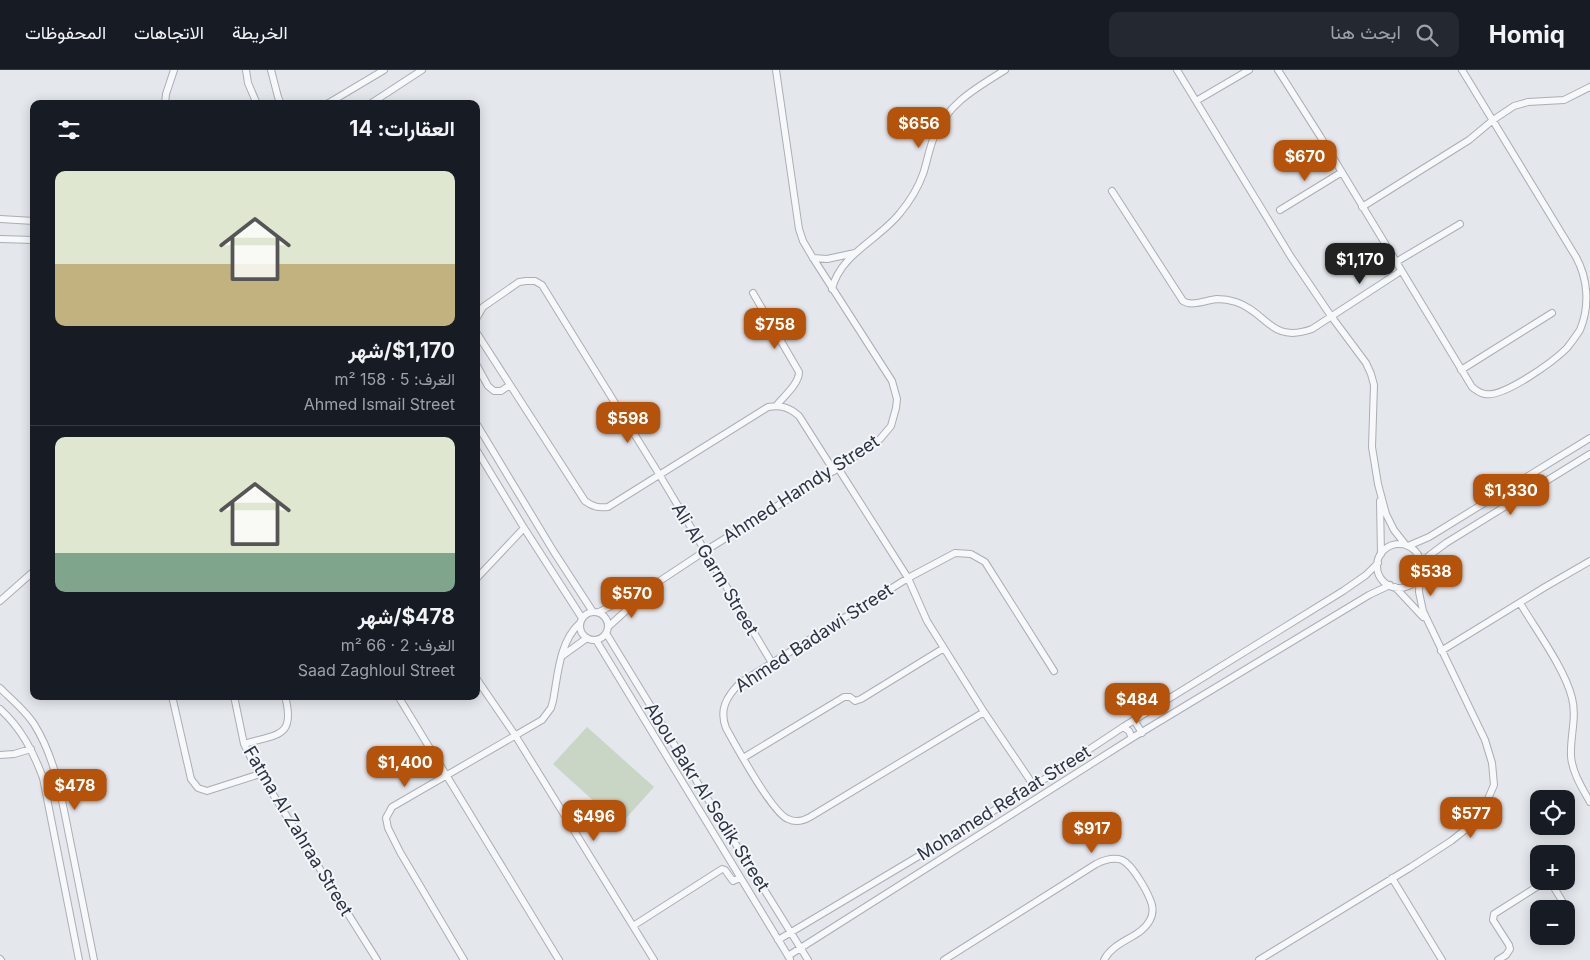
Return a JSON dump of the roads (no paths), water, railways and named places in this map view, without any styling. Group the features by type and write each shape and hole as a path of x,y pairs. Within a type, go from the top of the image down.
{"street":[{"path":"165,100 174,70"},
{"path":"246,70 248,83 255,100"},
{"path":"270,70 279,100"},
{"path":"334,100 384,70"},
{"path":"376,100 422,70"},
{"name":"Ahmed Hamdy Street","path":"596,612 637,596 705,551 836,470 880,439 894,417 897,399 892,381 812,258 803,241 797,216 776,70"},
{"path":"832,288 838,272 856,253 889,226 909,202 923,174 934,137 951,110 962,98 1005,70"},
{"path":"1177,70 1291,256 1331,316 1366,363 1374,385 1372,447 1381,518 1381,554 1378,563 1380,576 1412,604 1429,624"},
{"path":"1196,101 1249,70"},
{"path":"1278,70 1342,172 1461,370 1472,387 1486,395 1504,391 1548,364 1567,348 1580,328 1587,306 1588,288 1584,270 1462,70"},
{"path":"1362,207 1469,140 1507,111 1521,104 1564,100 1590,87"},
{"path":"1280,210 1342,172"},
{"path":"1112,190 1185,303 1217,299 1236,302 1245,306 1272,328 1292,333 1312,329 1401,271"},
{"path":"0,219 30,220"},
{"path":"1396,262 1460,224"},
{"path":"0,239 30,240"},
{"path":"812,258 834,258 856,253"},
{"name":"Ali Al Garm Street","path":"480,312 483,307 519,282 534,281 542,285 659,474 772,663"},
{"path":"753,293 799,372 796,382 776,406"},
{"path":"1461,370 1552,313"},
{"path":"480,338 585,501 592,506 600,508 608,507 768,407 776,406 792,410 799,416 908,578 927,621 984,712 1034,786"},
{"path":"480,371 488,386 494,391 501,391 510,385"},
{"path":"480,430 554,552 596,612 605,617 607,630 602,638 596,640 587,638 581,632 581,621 480,456"},
{"path":"1381,554 1391,546 1406,545 1428,536 1590,438"},
{"path":"1421,564 1446,544 1590,454"},
{"path":"1259,960 1452,841 1470,826 1484,808 1494,785 1492,763 1484,740 1424,611 1419,592 1421,564 1418,555 1406,545 1394,530 1386,514 1378,484"},
{"path":"480,574 524,528"},
{"name":"Ahmed Badawi Street","path":"984,712 803,821 787,819 775,809 743,758 723,721 724,705 731,692 740,683 908,578 955,553 971,554 985,562 1054,671"},
{"path":"1442,651 1581,565 1590,562"},
{"name":"Mohamed Refaat Street","path":"778,940 1034,786 1134,720 1343,591 1366,575 1378,563"},
{"path":"1393,586 1408,586 1420,572"},
{"path":"0,601 30,575"},
{"name":"Mohamed Refaat Street","path":"789,958 801,948 1132,738 1369,595 1393,586"},
{"name":"Ahmed Hamdy Street","path":"607,630 630,607 637,596"},
{"path":"1520,603 1558,665 1570,691 1574,710 1571,755 1573,765 1587,790 1590,802"},
{"path":"464,960 400,852 388,828 386,818 392,808 542,720 551,708 567,638 587,614 596,612"},
{"name":"Abou Bakr Al Sedik Street","path":"607,630 699,785 808,960"},
{"path":"562,656 587,638"},
{"name":"Abou Bakr Al Sedik Street","path":"596,640 789,958"},
{"path":"743,758 844,697 850,697 855,700 861,699 944,648"},
{"path":"480,684 515,735 654,960"},
{"path":"0,688 25,712 46,746 62,797 94,960"},
{"path":"173,700 190,779 198,788 207,791 260,774"},
{"name":"Fatma Al Zahraa Street","path":"235,700 244,744 260,774 377,960"},
{"path":"244,744 279,734 285,730 288,723 286,700"},
{"path":"400,700 559,960"},
{"path":"0,709 19,729 31,749 47,792 79,960"},
{"path":"1134,720 1142,733"},
{"path":"1123,727 1129,731 1132,738"},
{"path":"0,755 14,754 31,749"},
{"path":"944,960 1096,864 1105,860 1122,860 1138,878 1152,904 1152,915 1145,928 1113,948 1104,960"},
{"path":"633,926 722,869 725,870 733,881 740,878"},
{"path":"1392,878 1442,960"},
{"path":"1498,960 1506,955 1510,949 1509,944 1493,920 1494,914 1532,890"}]}
